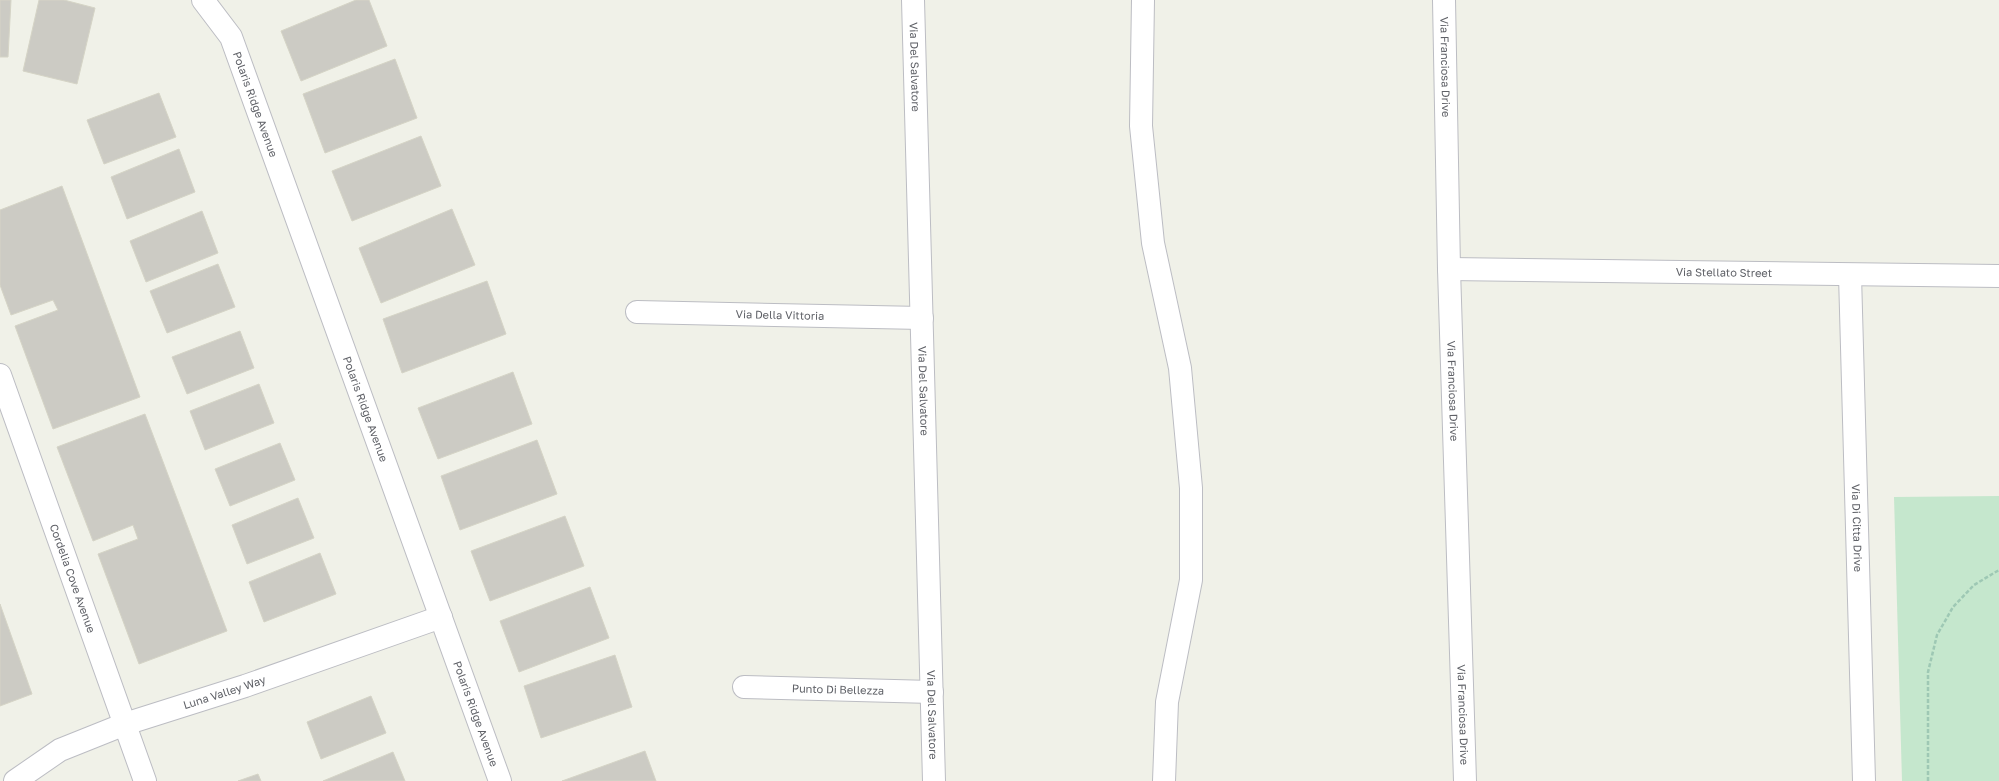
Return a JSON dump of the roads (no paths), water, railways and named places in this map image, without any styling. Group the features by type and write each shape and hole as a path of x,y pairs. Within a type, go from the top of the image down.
{"street":[{"name":"Polaris Ridge Avenue","path":"203,0 231,37 500,781"},
{"name":"Via Del Salvatore","path":"912,0 934,781"},
{"path":"1143,0 1140,126 1153,243 1180,368 1191,488 1191,580 1167,702 1164,781"},
{"name":"Via Franciosa Drive","path":"1444,0 1449,269 1465,781"},
{"name":"Via Stellato Street","path":"1449,269 1999,276"},
{"name":"Via Di Citta Drive","path":"1850,275 1864,781"},
{"name":"Via Della Vittoria","path":"637,312 922,318"},
{"name":"Cordelia Cove Avenue","path":"0,375 145,781"},
{"name":"Luna Valley Way","path":"15,781 60,750 125,724 245,686 440,617"},
{"name":"Punto Di Bellezza","path":"744,686 932,692"}]}
